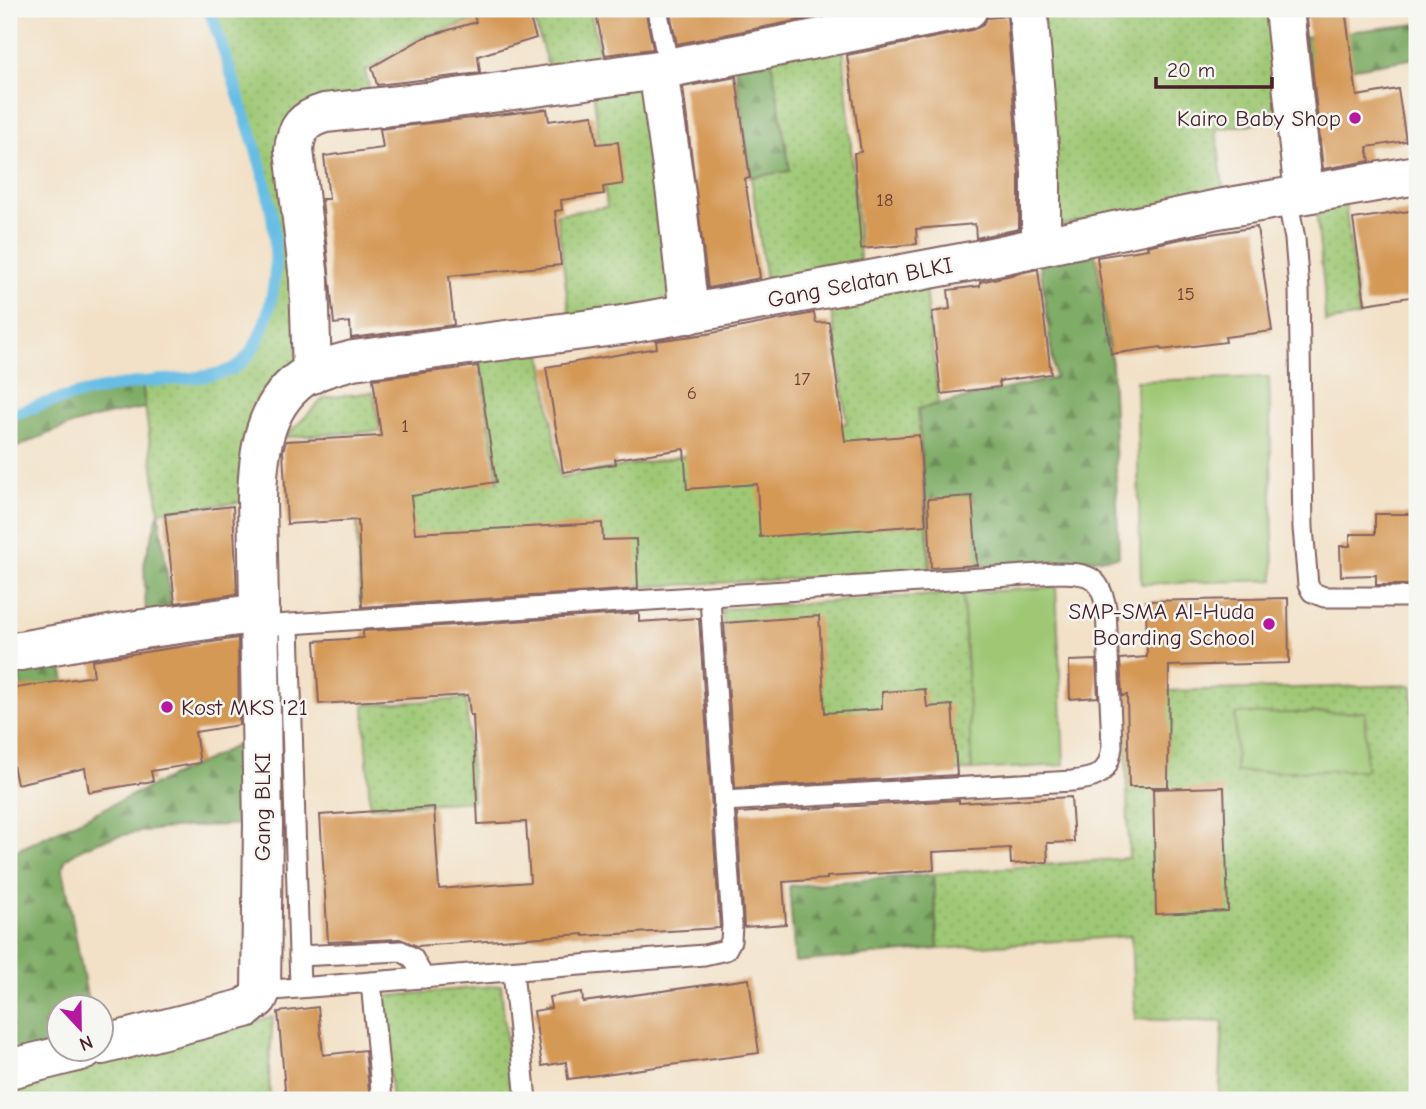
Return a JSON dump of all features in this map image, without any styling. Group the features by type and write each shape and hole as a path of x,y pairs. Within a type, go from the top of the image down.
{"street":[{"path":"307,376 309,279 293,150 297,131 312,117 325,113 427,102 664,69 893,16 968,9"},
{"path":"1028,9 1040,150 1041,245"},
{"path":"1284,9 1296,195"},
{"path":"664,69 689,314"},
{"name":"Gang Selatan BLKI","path":"307,376 353,360 689,314 922,271 1218,209 1417,175"},
{"name":"Gang BLKI","path":"261,991 269,621 257,498 261,442 282,398 307,376"},
{"path":"9,653 143,629 269,621"},
{"path":"116,1041 246,1008 258,998 261,991"},
{"path":"9,1069 46,1059"}],"lane":[{"path":"657,9 664,69"},
{"path":"1296,195 1303,527 1308,585 1312,592 1324,597 1417,597"},
{"path":"300,987 269,621 710,598 1073,573 1095,579 1100,587 1107,608 1112,746 1105,770 1096,776 1072,781 724,801"},
{"path":"261,991 704,956 726,950 732,941 732,925 710,598"},
{"path":"299,956 401,951 413,958 424,978"},
{"path":"513,971 526,1100"},
{"path":"371,982 382,1100"}],"green space":[{"path":"209,9 470,9 473,21 423,36 365,71 371,95 304,107 297,361 243,502 159,512 142,382 217,373 241,362 252,349 263,328 272,301 276,274 273,218 260,163"},
{"path":"531,9 590,9 603,67 550,73"},
{"path":"1041,9 1270,9 1282,120 1216,129 1224,195 1056,226"},
{"path":"1417,24 1417,58 1299,77 1295,38"},
{"path":"843,44 861,272 767,289 751,177 790,171 771,58"},
{"path":"771,58 790,171 751,177 735,65"},
{"path":"650,83 676,305 570,318 557,214 607,207 593,90"},
{"path":"1345,203 1359,316 1325,322 1316,208"},
{"path":"1094,245 1112,364 1119,557 930,570 918,409 1055,378 1039,257"},
{"path":"924,281 939,404 918,409 930,570 360,602 357,523 390,521 388,480 436,483 498,481 479,357 541,348 560,477 672,458 847,423 830,301"},
{"path":"1269,377 1274,580 1141,584 1136,381"},
{"path":"142,382 145,408 75,424 9,451 9,416 63,397"},
{"path":"373,392 380,431 285,437 324,398"},
{"path":"159,512 172,613 146,616 144,563"},
{"path":"1056,587 1064,765 972,770 963,593"},
{"path":"963,593 972,770 735,785 722,609"},
{"path":"60,655 75,735 13,748 9,720 28,715 16,663"},
{"path":"1412,685 1417,858 1417,1100 1219,1100 1223,1022 1135,1019 1131,936 938,949 933,874 1129,858 1124,692"},
{"path":"466,699 473,801 370,807 364,705"},
{"path":"1365,712 1366,770 1236,772 1235,714"},
{"path":"250,739 251,824 180,827 128,834 104,840 65,860 63,869 86,993 46,993 46,1045 9,1055 9,854"},
{"path":"933,874 938,949 795,962 789,886"},
{"path":"501,985 512,1100 392,1100 382,997"},
{"path":"273,1017 269,1068 270,1100 9,1100 9,1084 88,1064 116,1064 116,1057"}],"building":[{"path":"472,9 527,9 536,38 478,56 480,73 377,85 372,67 425,37 476,22"},
{"path":"595,9 645,9 653,49 605,55"},
{"path":"669,9 826,9 826,15 677,44"},
{"name":"Kairo Baby Shop","path":"1306,9 1345,9 1357,96 1398,89 1406,141 1367,147 1370,161 1323,169"},
{"path":"1007,16 1019,174 1019,229 976,238 975,224 916,229 917,244 861,249 854,153 861,152 847,55 972,30 982,26 987,18"},
{"path":"736,77 750,178 745,179 760,278 708,288 683,87"},
{"path":"547,109 549,121 593,115 597,144 618,142 623,184 603,187 604,194 561,200 562,210 555,211 561,265 449,276 454,325 351,338 350,322 334,324 322,199 329,199 324,156 383,148 380,129"},
{"path":"1417,210 1417,296 1365,304 1353,219"},
{"path":"1257,227 1272,331 1225,337 1226,342 1111,354 1097,257 1148,249 1147,246 1191,237"},
{"path":"1038,269 1051,374 999,381 1000,387 941,394 932,312 950,309 948,290 980,286 980,282"},
{"path":"814,313 816,323 829,322 845,441 919,435 926,525 760,537 757,484 687,489 684,449 615,459 616,464 563,472 546,367 657,348 656,341"},
{"path":"478,366 496,482 411,496 415,533 602,523 603,540 636,539 638,589 362,607 358,520 287,524 283,451 286,441 381,436 373,379"},
{"path":"972,496 977,565 931,568 928,499"},
{"path":"233,506 237,594 175,603 165,514"},
{"path":"1375,514 1417,514 1417,585 1376,585 1376,575 1341,576 1340,546 1350,546 1350,534 1375,534"},
{"path":"1288,598 1289,663 1169,666 1168,787 1129,787 1127,695 1122,696 1120,659 1147,657 1146,601"},
{"path":"639,613 639,622 699,618 720,928 583,934 417,946 400,939 328,942 320,815 434,807 439,889 530,882 526,822 478,824 473,715 470,715 468,695 319,704 315,641 363,638 363,631"},
{"path":"819,616 825,713 882,709 882,692 925,689 927,707 952,705 957,775 735,788 724,623"},
{"path":"238,638 239,725 195,732 200,763 151,771 153,781 89,792 85,768 17,784 9,746 9,689 94,676 92,660"},
{"path":"1096,660 1098,697 1070,699 1069,661"},
{"path":"1224,787 1228,911 1156,914 1153,789"},
{"path":"1071,797 1074,842 1047,843 1048,862 1011,864 1010,848 933,852 934,870 783,882 786,924 744,927 737,813 959,800 959,803"},
{"path":"749,979 759,1053 568,1079 566,1062 542,1066 534,1011 551,1008 549,997 582,992 583,1002"},
{"path":"318,1007 323,1055 365,1050 370,1100 286,1100 278,1012"}],"waterway":[{"path":"9,416 108,388 223,372 242,362 256,343 270,304 275,276 273,220 260,164 209,9"}],"place":[{"name":"Kairo Baby Shop","path":"1355,118"},
{"name":"SMP-SMA Al-Huda Boarding School","path":"1269,624"},
{"name":"Kost MKS '21","path":"167,707"}]}
